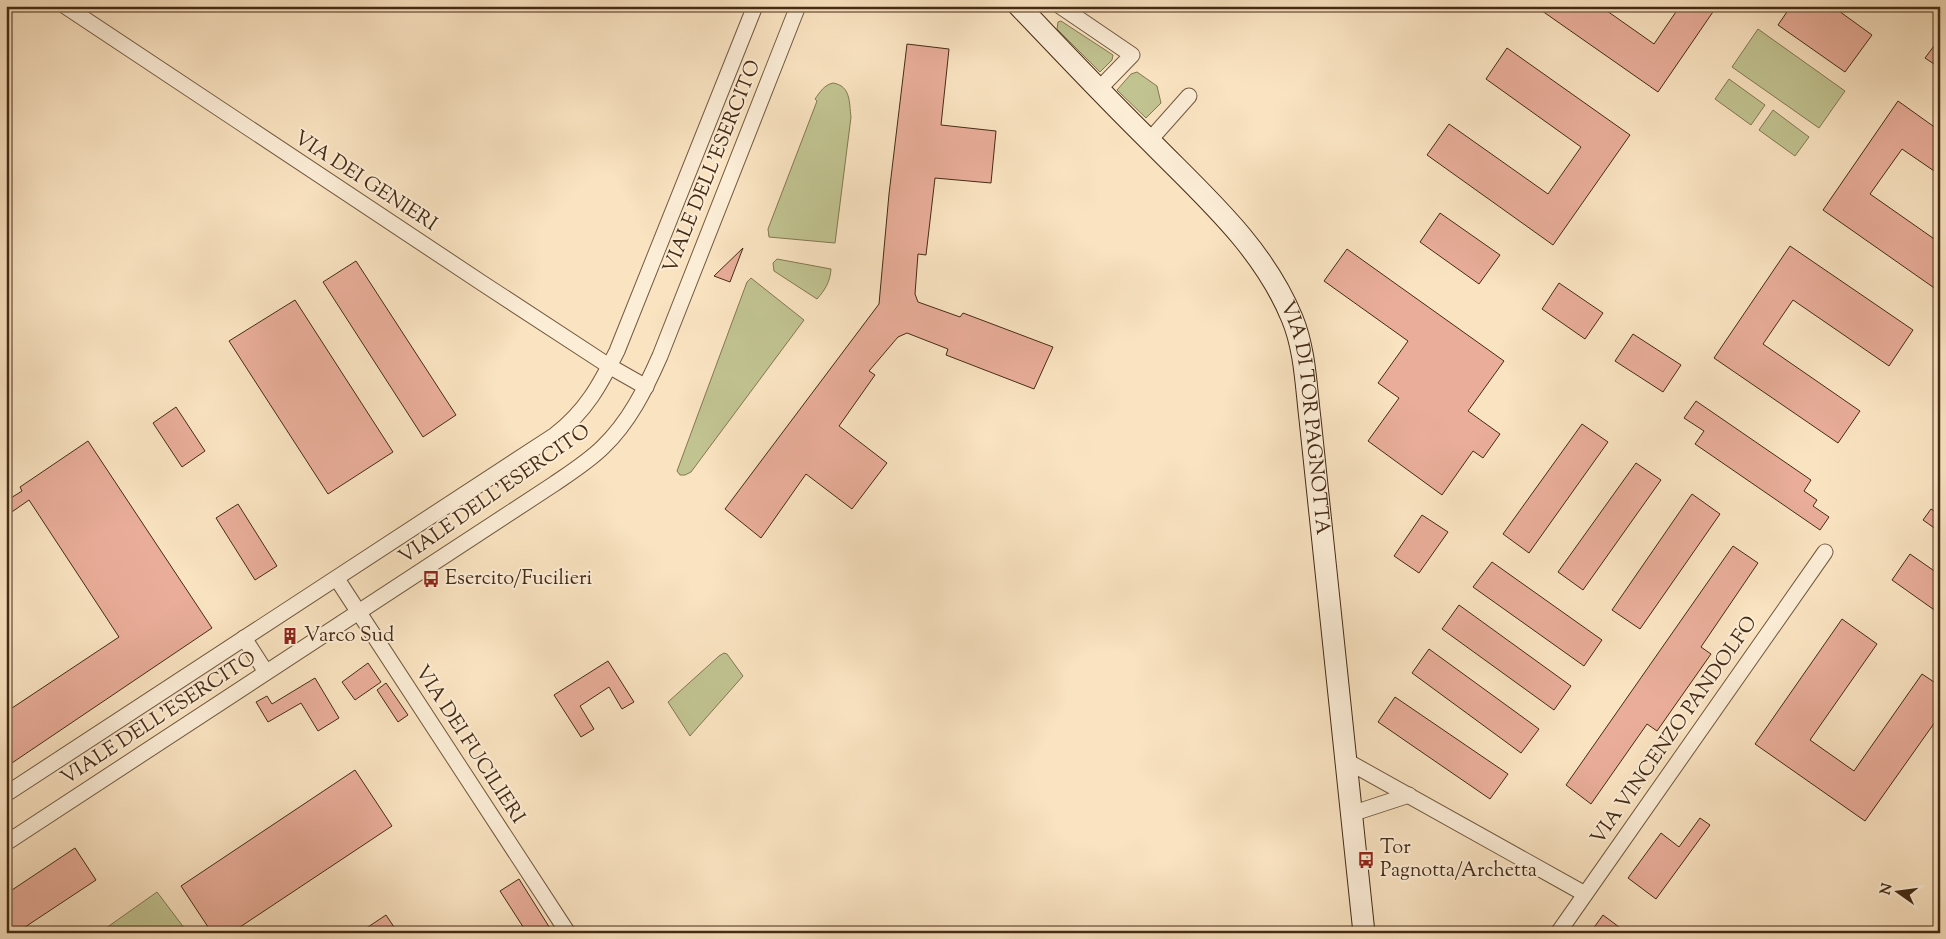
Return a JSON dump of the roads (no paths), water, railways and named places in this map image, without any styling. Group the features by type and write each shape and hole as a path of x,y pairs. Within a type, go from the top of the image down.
{"street":[{"name":"VIA DEI GENIERI","path":"65,6 609,366 646,387"},
{"name":"VIALE DELL'ESERCITO","path":"6,794 555,436 584,408 609,366 641,294 755,6"},
{"name":"VIALE DELL'ESERCITO","path":"6,843 554,484 592,456 620,429 646,387 660,356 798,6"},
{"name":"VIA DI TOR PAGNOTTA","path":"1019,6 1215,207 1255,252 1275,282 1293,321 1301,351 1307,394 1364,933"},
{"path":"1060,6 1132,55 1099,89"},
{"path":"1150,141 1189,96"},
{"name":"VIA VINCENZO PANDOLFO","path":"1558,933 1825,552"},
{"name":"VIA DEI FUCILIERI","path":"337,579 568,933"},
{"path":"244,638 266,672"},
{"path":"1346,760 1585,894"},
{"path":"1351,814 1409,795"}],"place":[{"name":"Esercito/Fucilieri","path":"431,579"},
{"name":"Varco Sud","path":"290,636"},
{"name":"Tor Pagnotta/Archetta","path":"1366,860"}]}
